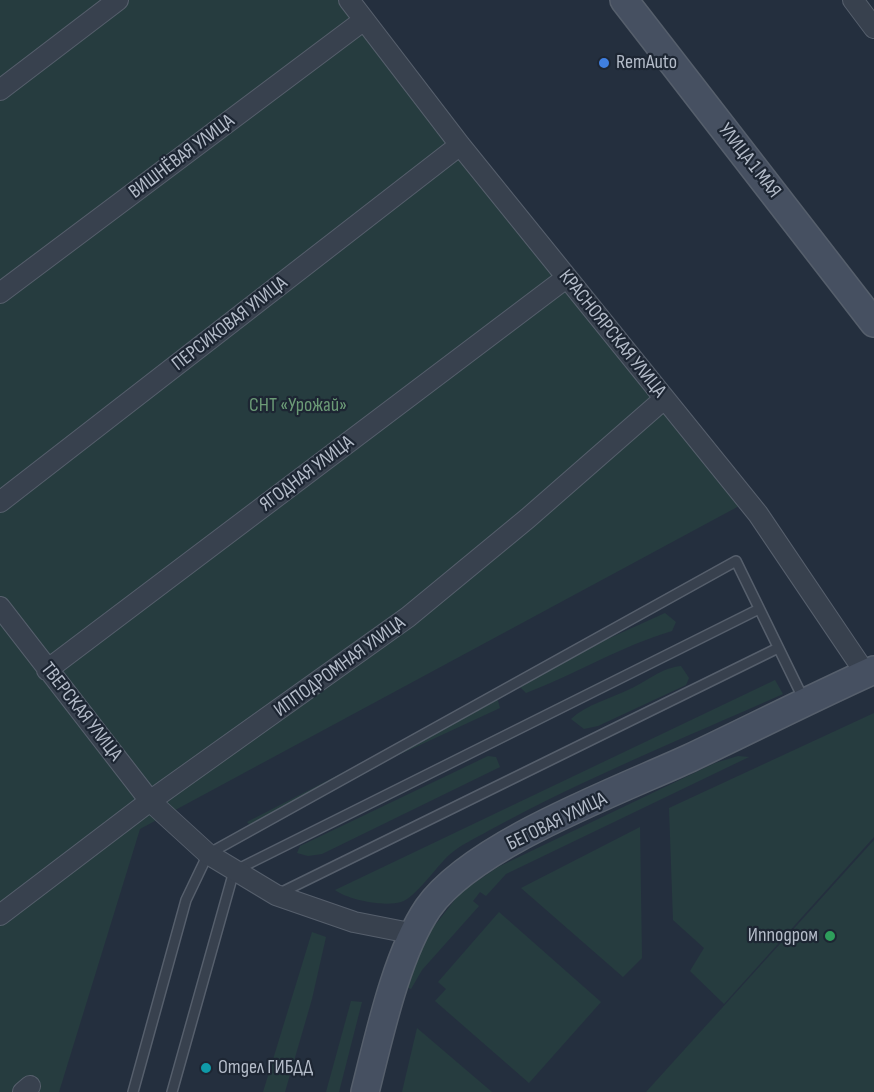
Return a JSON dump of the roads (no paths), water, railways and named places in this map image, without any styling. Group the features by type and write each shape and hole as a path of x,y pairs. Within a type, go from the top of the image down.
{"street":[{"path":"0,90 118,0"},
{"name":"КРАСНОЯРСКАЯ УЛИЦА","path":"349,0 460,145 758,514 870,672"},
{"name":"УЛИЦА 1 МАЯ","path":"624,0 874,323"},
{"path":"853,0 874,28"},
{"name":"ВИШНЁВАЯ УЛИЦА","path":"0,293 364,20"},
{"name":"ПЕРСИКОВАЯ УЛИЦА","path":"0,502 460,145"},
{"name":"ЯГОДНАЯ УЛИЦА","path":"47,670 566,278"},
{"name":"ИППОДРОМНАЯ УЛИЦА","path":"0,915 150,801 408,617 528,518 664,399"},
{"name":"ТВЕРСКАЯ УЛИЦА","path":"0,607 150,801 208,854 276,895 354,922 415,934"},
{"name":"БЕГОВАЯ УЛИЦА","path":"365,1092 391,993 415,934 428,909 450,883 498,851 545,825 870,672"}],"lane":[{"path":"133,1092 186,900 208,854 736,561 806,704"},
{"path":"172,1092 234,871 759,609"},
{"path":"276,895 778,648"}],"place":[{"name":"RemAuto","path":"604,63"},
{"name":"Ипподром","path":"830,936"},
{"name":"Отдел ГИБДД","path":"206,1068"}],"park label":[{"name":"СНТ «Урожай»","path":"298,406"}]}
